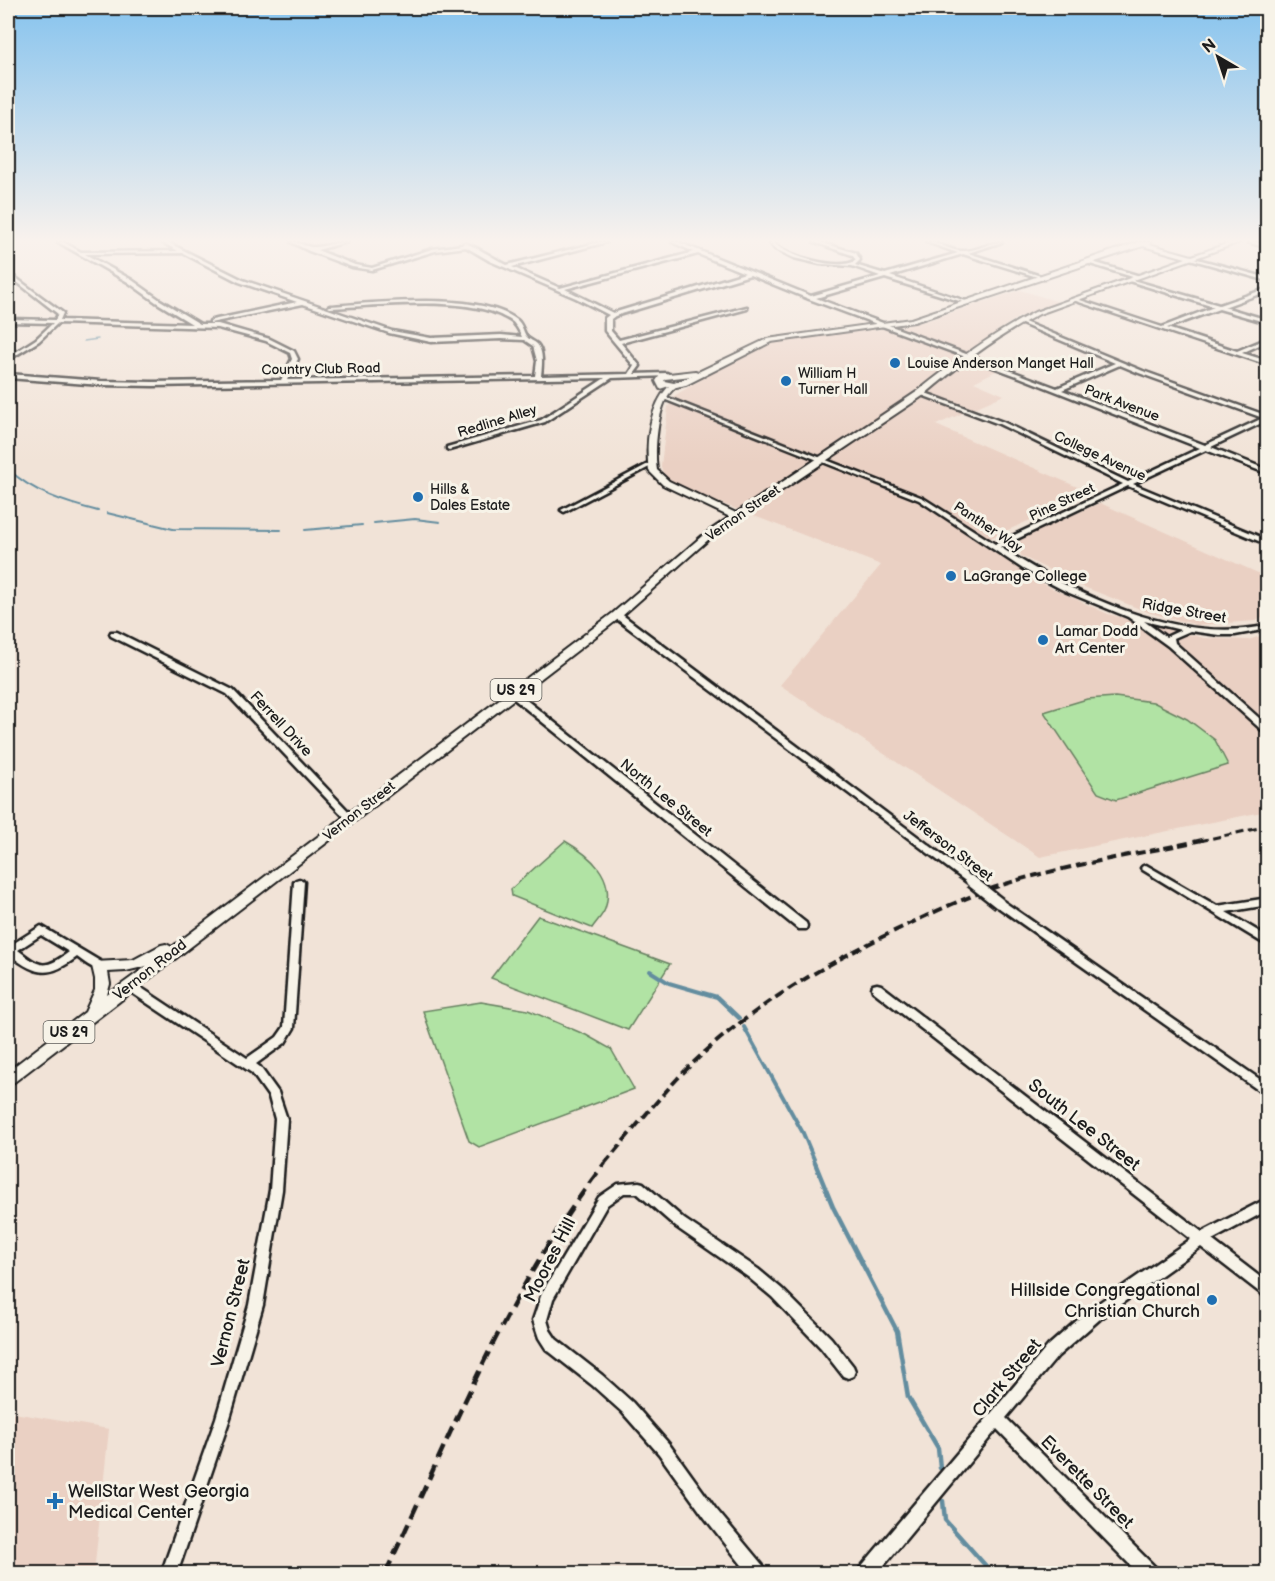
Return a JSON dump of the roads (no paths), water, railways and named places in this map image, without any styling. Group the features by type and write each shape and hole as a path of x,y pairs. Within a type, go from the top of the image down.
{"main road":[{"path":"736,517 666,483 655,474 652,464 657,420 665,396 674,385 684,378 773,338 884,326 928,316"},
{"name":"Vernon Street","path":"294,861 617,615 705,538 921,393 968,357 1020,322 1036,316"},
{"path":"661,382 668,375 684,378"},
{"path":"661,382 674,385"},
{"path":"661,382 665,396"},
{"name":"Vernon Road","path":"8,1079 294,861"},
{"path":"90,1016 101,996 104,980 99,966 117,968 135,966 214,921"}],"street":[{"path":"8,359 41,336 57,322 60,316"},
{"path":"183,316 199,325 241,316"},
{"path":"346,316 382,329 421,339 525,339 535,345 540,361 538,377"},
{"path":"504,316 522,328 525,339"},
{"path":"612,316 608,318 608,332 619,342 637,366 632,376"},
{"path":"619,342 716,316"},
{"name":"Park Avenue","path":"857,316 1268,472"},
{"path":"1125,316 1268,363"},
{"path":"1163,328 1196,316"},
{"path":"1250,316 1268,321"},
{"path":"8,320 199,325 239,331 292,352 295,358 283,382"},
{"path":"1020,322 1141,372 1267,418"},
{"path":"1237,352 1268,339"},
{"path":"1056,390 1121,363"},
{"name":"Country Club Road","path":"8,376 101,383 668,375"},
{"name":"Redline Alley","path":"449,448 543,421 611,376"},
{"name":"Country Club Road","path":"632,376 661,382"},
{"name":"College Avenue","path":"921,393 1001,423 1128,484 1268,543"},
{"name":"Panther Way","path":"665,396 921,499 1055,583 1131,615 1170,644 1268,731"},
{"name":"Pine Street","path":"997,546 1267,418"},
{"path":"564,510 652,464"},
{"name":"Jefferson Street","path":"617,615 999,903 1268,1092"},
{"name":"Ridge Street","path":"1131,615 1189,629 1238,633 1268,627"},
{"path":"1170,644 1172,635 1189,629"},
{"name":"Ferrell Drive","path":"114,634 230,692 350,818"},
{"name":"North Lee Street","path":"512,693 802,926"},
{"path":"1146,868 1268,942"},
{"path":"248,1064 281,1040 289,1028 299,882"},
{"path":"1215,910 1220,911 1268,901"},
{"path":"77,952 60,964 46,970 35,968 9,951 42,930 77,952 99,966"},
{"name":"Vernon Street","path":"130,986 248,1064 269,1086 281,1119 279,1158 256,1305 244,1351 169,1574"},
{"name":"South Lee Street","path":"877,988 1268,1291"},
{"name":"Moores Hill","path":"759,1574 710,1513 664,1449 642,1424 597,1380 550,1344 540,1320 547,1297 603,1201 622,1188 639,1187 680,1223 777,1293 826,1343 848,1371"},
{"name":"Clark Street","path":"866,1574 1053,1350 1086,1321 1202,1239 1268,1203"},
{"name":"Everette Street","path":"997,1419 1150,1574"}],"waterway":[{"path":"84,341 98,339"},
{"path":"8,469 17,477 50,496 98,511"},
{"path":"107,513 173,529 281,530"},
{"path":"374,523 415,519 440,522"},
{"path":"305,530 362,525"},
{"path":"650,971 669,983 717,997 739,1018"},
{"path":"744,1027 803,1133 816,1164"},
{"path":"815,1163 833,1207 897,1331 908,1397 938,1448 940,1468"},
{"path":"943,1501 945,1520 993,1574"}],"railway":[{"path":"1200,841 1268,826"},
{"path":"604,1164 668,1089 703,1054 756,1011 845,956 937,911 998,886 1073,867 1207,839"},
{"path":"385,1574 458,1415 511,1310 539,1259 605,1163"}],"place":[{"name":"Louise Anderson Manget Hall","path":"895,363"},
{"name":"William H Turner Hall","path":"786,381"},
{"name":"Hills & Dales Estate","path":"418,497"},
{"name":"LaGrange College","path":"951,576"},
{"name":"Lamar Dodd Art Center","path":"1043,640"},
{"name":"Hillside Congregational Christian Church","path":"1212,1300"},
{"name":"WellStar West Georgia Medical Center","path":"55,1501"}]}
